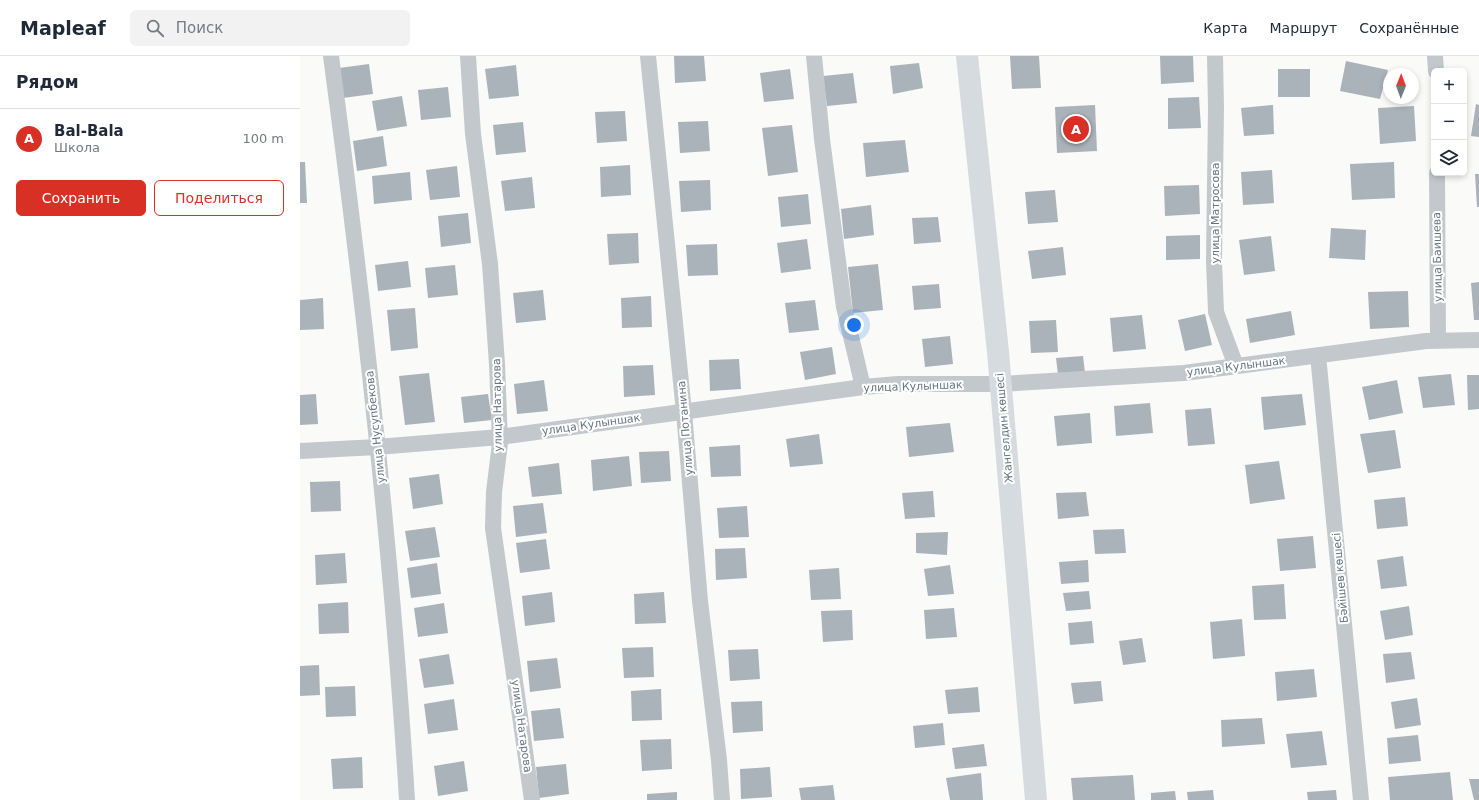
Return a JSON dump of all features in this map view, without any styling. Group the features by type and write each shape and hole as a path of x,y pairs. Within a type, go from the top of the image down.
{"main road":[{"name":"Жангелдин көшесі","path":"967,56 1000,384 1036,800"}],"street":[{"name":"улица Нусупбекова","path":"330,56 348,188 377,447 401,701 407,800"},
{"name":"улица Натарова","path":"468,56 473,134 490,264 498,364 500,436 494,492 493,528 497,565 532,800"},
{"name":"улица Потанина","path":"648,56 684,412 700,601 719,760 722,800"},
{"path":"814,56 822,139 844,306 863,387"},
{"name":"улица Матросова","path":"1215,56 1216,108 1214,261 1216,312 1236,366"},
{"path":"1435,56 1436,68"},
{"name":"улица Баишева","path":"1437,176 1438,341"},
{"name":"улица Кулыншак","path":"300,451 377,447 500,436 863,387 898,384 1000,384 1184,373 1426,341 1479,340"},
{"name":"Бәйішев көшесі","path":"1318,355 1361,800"}],"building":[{"path":"674,56 704,56 706,81 675,83"},
{"path":"1010,56 1039,56 1041,88 1012,89"},
{"path":"1160,56 1193,56 1194,82 1161,84"},
{"path":"1346,61 1383,69 1383,88 1380,99 1340,91"},
{"path":"919,63 923,88 893,94 890,66"},
{"path":"369,64 373,94 343,98 339,68"},
{"path":"516,65 519,96 489,99 485,69"},
{"path":"790,69 794,99 764,102 760,73"},
{"path":"1278,69 1310,69 1310,97 1278,97"},
{"path":"853,73 857,103 827,106 823,76"},
{"path":"448,87 451,117 421,120 418,90"},
{"path":"402,96 407,126 377,131 372,101"},
{"path":"1199,97 1201,128 1168,129 1168,98"},
{"path":"1476,104 1479,105 1479,137 1471,136"},
{"path":"1095,105 1097,151 1057,153 1055,107"},
{"path":"1273,105 1274,134 1244,136 1241,108"},
{"path":"1414,106 1416,141 1380,144 1378,108"},
{"path":"625,111 627,141 597,143 595,112"},
{"path":"708,121 710,151 680,153 678,122"},
{"path":"523,122 526,152 496,155 493,125"},
{"path":"792,125 798,172 768,176 762,128"},
{"path":"383,136 387,166 357,171 353,141"},
{"path":"905,140 909,172 866,177 863,143"},
{"path":"300,162 305,162 307,203 300,203"},
{"path":"1394,162 1395,198 1352,200 1350,164"},
{"path":"630,165 631,195 601,197 600,167"},
{"path":"457,166 460,197 430,200 426,170"},
{"path":"1272,170 1274,203 1243,205 1241,172"},
{"path":"410,172 412,200 374,204 372,176"},
{"path":"1475,174 1479,174 1479,207 1477,207"},
{"path":"532,177 535,208 505,211 501,181"},
{"path":"710,180 711,210 681,212 679,181"},
{"path":"1199,185 1200,214 1165,216 1164,186"},
{"path":"1055,190 1058,222 1028,224 1025,192"},
{"path":"808,194 811,224 781,227 778,197"},
{"path":"871,205 874,235 844,239 841,209"},
{"path":"468,213 471,243 441,247 438,216"},
{"path":"938,217 941,242 914,244 912,218"},
{"path":"1331,228 1366,230 1365,260 1329,258"},
{"path":"638,233 639,263 609,265 607,234"},
{"path":"1200,235 1200,259 1166,260 1166,236"},
{"path":"1271,236 1275,271 1244,275 1239,240"},
{"path":"807,239 811,269 781,273 777,243"},
{"path":"717,244 718,275 688,276 686,245"},
{"path":"1063,247 1066,275 1032,279 1028,251"},
{"path":"408,261 411,287 378,291 375,265"},
{"path":"878,264 883,310 853,313 848,267"},
{"path":"455,265 458,295 428,298 425,268"},
{"path":"1479,282 1479,320 1474,320 1471,283"},
{"path":"939,284 941,308 914,310 912,286"},
{"path":"543,290 546,320 516,323 513,293"},
{"path":"1408,291 1409,327 1370,329 1368,292"},
{"path":"651,296 652,327 622,328 621,298"},
{"path":"323,298 324,329 300,330 300,300"},
{"path":"815,300 819,330 789,333 785,303"},
{"path":"415,308 418,348 391,351 387,310"},
{"path":"1291,311 1295,335 1250,343 1246,319"},
{"path":"1205,314 1212,345 1185,351 1178,320"},
{"path":"1142,315 1146,349 1113,352 1110,318"},
{"path":"1056,320 1058,352 1031,353 1029,321"},
{"path":"950,336 953,364 925,367 922,339"},
{"path":"832,347 836,374 805,380 800,352"},
{"path":"1083,356 1085,373 1058,375 1056,358"},
{"path":"739,359 741,389 710,391 709,360"},
{"path":"653,365 655,395 624,397 623,366"},
{"path":"429,373 435,422 405,425 399,376"},
{"path":"1451,374 1455,405 1423,408 1418,377"},
{"path":"1467,375 1479,375 1479,409 1468,410"},
{"path":"544,380 548,411 517,414 514,384"},
{"path":"1397,380 1403,413 1369,420 1362,387"},
{"path":"316,394 318,424 300,425 300,395"},
{"path":"488,394 492,420 464,423 461,397"},
{"path":"1302,394 1306,425 1264,430 1261,397"},
{"path":"1150,403 1153,433 1116,436 1114,406"},
{"path":"1211,408 1215,444 1188,446 1185,410"},
{"path":"1090,413 1092,443 1057,446 1054,416"},
{"path":"950,423 954,452 909,457 906,427"},
{"path":"1395,430 1401,468 1368,473 1360,434"},
{"path":"819,434 823,464 790,467 786,439"},
{"path":"740,445 741,476 711,477 709,447"},
{"path":"669,451 671,481 641,483 639,452"},
{"path":"629,456 632,486 593,491 591,460"},
{"path":"1279,461 1285,499 1250,504 1245,465"},
{"path":"559,463 562,494 532,497 528,467"},
{"path":"439,474 443,504 413,509 409,478"},
{"path":"340,481 341,511 311,512 310,482"},
{"path":"933,491 935,517 905,519 902,493"},
{"path":"1086,492 1089,516 1058,519 1056,493"},
{"path":"1405,497 1408,526 1377,529 1374,500"},
{"path":"543,503 547,533 516,537 513,506"},
{"path":"747,506 749,537 719,538 717,508"},
{"path":"435,527 440,557 410,561 405,531"},
{"path":"1124,529 1126,553 1095,554 1093,530"},
{"path":"948,532 947,555 916,553 916,533"},
{"path":"1313,536 1316,568 1280,571 1277,539"},
{"path":"546,539 550,569 520,573 516,543"},
{"path":"745,548 747,578 716,580 715,549"},
{"path":"345,553 347,583 316,585 315,555"},
{"path":"1403,556 1407,586 1381,589 1377,560"},
{"path":"1088,560 1089,582 1061,584 1059,562"},
{"path":"437,563 441,594 411,598 407,568"},
{"path":"950,565 954,594 928,596 924,569"},
{"path":"839,568 841,599 811,600 809,570"},
{"path":"1284,584 1286,619 1254,620 1252,586"},
{"path":"1089,591 1091,609 1066,611 1063,593"},
{"path":"552,592 555,622 525,626 522,596"},
{"path":"664,592 666,623 635,624 634,594"},
{"path":"348,602 349,633 319,634 318,604"},
{"path":"444,603 448,633 418,637 414,608"},
{"path":"1409,606 1413,635 1385,640 1380,611"},
{"path":"954,608 957,637 926,639 924,610"},
{"path":"852,610 853,640 823,642 821,611"},
{"path":"1242,619 1245,656 1213,659 1210,622"},
{"path":"1092,621 1094,643 1070,645 1068,623"},
{"path":"1142,638 1146,662 1123,665 1119,641"},
{"path":"653,647 654,677 624,678 622,648"},
{"path":"758,649 760,679 730,681 728,650"},
{"path":"1411,652 1415,679 1386,683 1383,654"},
{"path":"449,654 454,684 424,688 419,659"},
{"path":"557,658 561,688 530,692 527,661"},
{"path":"319,665 320,695 300,696 300,666"},
{"path":"1314,669 1317,697 1277,701 1275,672"},
{"path":"1101,681 1103,701 1074,704 1071,683"},
{"path":"355,686 356,716 326,717 325,687"},
{"path":"978,687 980,712 948,714 945,690"},
{"path":"661,689 662,720 632,721 631,691"},
{"path":"1417,698 1421,725 1395,729 1391,702"},
{"path":"454,699 458,730 428,734 424,704"},
{"path":"762,701 763,731 733,733 731,702"},
{"path":"560,708 564,738 534,741 531,711"},
{"path":"1262,718 1265,744 1222,747 1221,720"},
{"path":"943,723 945,745 915,748 913,726"},
{"path":"1322,731 1327,765 1291,768 1286,734"},
{"path":"1418,735 1421,761 1389,764 1387,738"},
{"path":"671,739 672,769 642,771 640,740"},
{"path":"984,744 987,766 955,769 952,748"},
{"path":"362,757 363,788 333,789 331,759"},
{"path":"464,761 468,791 438,796 434,766"},
{"path":"566,764 569,794 539,798 536,767"},
{"path":"770,767 772,797 741,799 740,769"},
{"path":"1450,772 1453,800 1390,800 1388,777"},
{"path":"981,773 983,800 950,800 946,778"},
{"path":"1133,775 1135,800 1073,800 1071,778"},
{"path":"1469,779 1479,779 1479,800 1474,800"},
{"path":"833,785 835,800 801,800 799,788"},
{"path":"1213,790 1214,800 1188,800 1187,792"},
{"path":"1336,790 1337,800 1308,800 1307,792"},
{"path":"1175,791 1176,800 1151,800 1151,793"},
{"path":"677,792 677,800 647,800 647,794"}],"place":[{"name":"Bal-Bala","path":"1076,129"}]}
